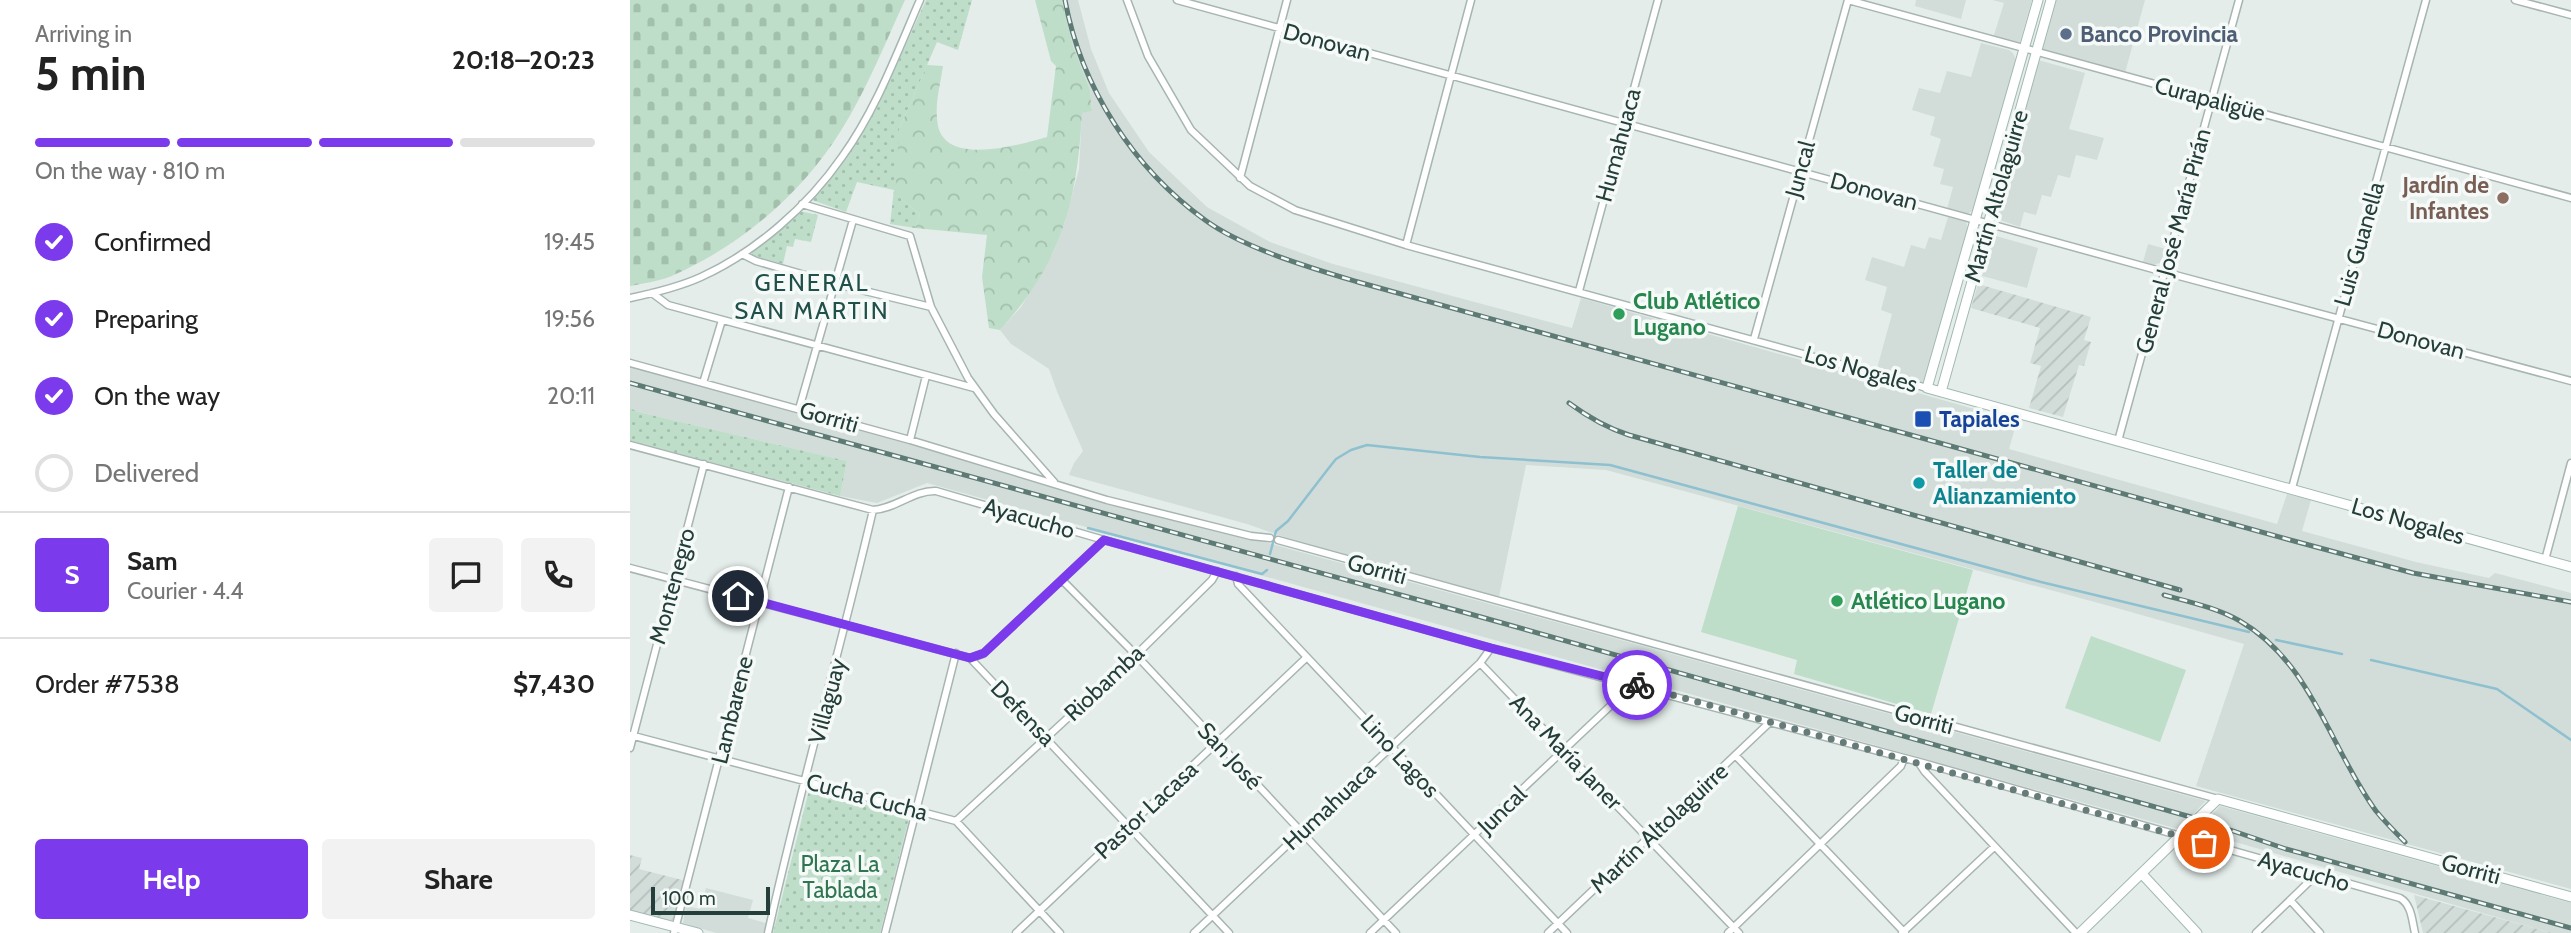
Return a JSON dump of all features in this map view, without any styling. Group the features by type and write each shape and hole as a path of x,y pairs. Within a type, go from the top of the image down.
{"street":[{"path":"630,298 700,277 742,254 802,204 843,156 861,125 889,72 920,0"},
{"name":"Los Nogales","path":"1127,0 1148,56 1191,130 1240,178 1295,211 1406,245 1754,339 2571,567"},
{"name":"Donovan","path":"1177,0 2164,272 2571,381"},
{"path":"1240,178 1287,0"},
{"path":"1406,245 1471,0"},
{"name":"Humahuaca","path":"1579,291 1658,0"},
{"name":"Curapaligüe","path":"1848,0 2571,198"},
{"name":"Juncal","path":"1754,339 1848,0"},
{"name":"Martín Altolaguirre","path":"1927,388 2038,0"},
{"name":"Martín Altolaguirre","path":"1941,392 2051,0"},
{"name":"General José María Pirán","path":"2118,441 2239,0"},
{"name":"Luis Guanella","path":"2292,488 2426,0"},
{"path":"2515,0 2571,15"},
{"path":"802,204 907,234 912,240 931,307 975,388 1056,483"},
{"path":"799,409 853,220"},
{"path":"742,254 756,261 836,284 931,307"},
{"path":"652,293 668,305 975,388"},
{"path":"704,383 722,320"},
{"name":"Gorriti","path":"630,363 910,440 1120,503 1251,536 1274,539 1293,547 2571,897"},
{"path":"910,440 926,376"},
{"path":"630,444 873,510"},
{"path":"2545,559 2571,463"},
{"name":"Montenegro","path":"630,748 704,464"},
{"name":"Lambarene","path":"675,930 789,487"},
{"name":"Ayacucho","path":"873,510 923,492 936,491 1491,648 1627,682 2400,898 2409,909 2415,933"},
{"name":"Villaguay","path":"768,933 783,863 846,625 873,510"},
{"path":"970,658 984,653 1104,540"},
{"name":"Defensa","path":"630,568 970,658 1229,933"},
{"name":"Riobamba","path":"956,821 1136,655 1212,580 1217,571"},
{"name":"Lino Lagos","path":"1236,576 1238,584 1567,933"},
{"name":"San José","path":"1063,581 1136,655 1396,933"},
{"name":"Humahuaca","path":"1194,933 1480,663 1491,648"},
{"path":"885,933 956,653"},
{"name":"Pastor Lacasa","path":"1016,933 1219,743 1306,657"},
{"name":"Ana María Janer","path":"1480,663 1649,838 1734,931"},
{"name":"Juncal","path":"1370,933 1624,693 1627,682"},
{"name":"Martín Altolaguirre","path":"1548,933 1769,723"},
{"name":"Cucha Cucha","path":"632,735 956,821 1060,933"},
{"path":"1736,756 1904,932 1994,847"},
{"path":"1734,931 1901,766 1903,758"},
{"path":"1919,763 1994,847 2078,933 2143,874 2218,799"},
{"path":"2143,874 2197,933"},
{"path":"2256,933 2316,874"},
{"path":"2290,900 2320,933"},
{"path":"630,915 675,930 698,933"}],"shaded area":[{"path":"1062,0 1078,0 1091,49 1109,93 1149,152 1207,207 1270,242 1333,264 1572,328 1581,298 2017,421 2009,449 2277,524 2287,494 2311,500 2302,531 2416,562 2489,578 2495,573 2571,593 2571,889 2196,786 2244,644 2113,607 1606,470 1526,465 1499,597 1069,475 1083,451 1049,369 1011,344 1000,330 1021,307 1053,253 1064,225 1079,169 1082,113 1092,110 1090,90 1073,46"},
{"path":"1916,0 1966,0 1961,19 1915,6"},
{"path":"1992,0 2032,0 2020,42 1993,38 2004,3"},
{"path":"2055,0 2145,0 2125,73 2043,51"},
{"path":"1981,43 2009,50 2016,60 1974,210 1967,214 1947,209 1953,187 1940,184 1944,169 1933,166 1941,139 1930,135 1935,117 1912,110 1919,88 1940,93 1947,71 1971,77"},
{"path":"2038,60 2085,73 2069,129 2104,138 2097,160 2076,155 2070,178 2058,175 2051,197 2042,195 2036,215 2024,212 2020,227 1994,218"},
{"path":"1948,217 1966,222 1968,229 1926,382 1923,384 1876,372 1892,314 1881,310 1887,287 1865,280 1872,257 1904,267 1911,245 1925,249 1929,237 1941,240"},
{"path":"1996,236 2038,248 2027,288 1982,276"},
{"path":"2148,244 2166,249 2160,263 2153,265 2143,262"},
{"path":"1978,284 2091,317 2084,340 2091,342 2084,366 2079,365 2063,417 2029,408 2041,366 2030,363 2040,328 1971,308"},
{"path":"630,368 2206,801 2178,829 927,483 877,503 840,496 847,461 630,408"},
{"path":"2220,806 2571,903 2571,933 2552,933 2197,831"},
{"path":"630,855 642,858 639,869 686,881 674,919 669,921 630,912"},
{"path":"706,888 753,900 748,918 766,923 764,933 716,933 683,923 686,906 700,909"},
{"path":"2414,895 2552,933 2423,933"}],"green space":[{"path":"630,0 905,0 851,114 827,152 790,194 748,231 701,262 665,278 630,286"},
{"path":"926,0 972,0 958,50 937,42 899,130 901,199 920,214 915,228 890,224 894,190 857,182 846,212 812,200 850,151 889,82"},
{"path":"1035,0 1062,0 1073,46 1090,90 1092,111 1082,113 1076,175 1070,203 1052,255 1021,305 1000,330 989,328 982,277 987,235 915,228 920,214 901,199 896,181 899,130 927,65 943,66 937,104 938,126 944,139 955,146 986,150 1047,137 1056,66 1051,61"},
{"path":"799,211 818,215 811,242 795,239 793,247 787,246 783,264 752,255 751,251"},
{"path":"630,408 847,461 840,496 630,441"},
{"name":"Atlético Lugano","path":"1738,506 1973,570 1931,714 1794,674 1797,660 1701,632"},
{"path":"2091,636 2186,670 2160,742 2065,708"},
{"name":"Plaza La Tablada","path":"811,790 907,816 908,822 880,933 773,933"}],"waterway":[{"path":"1270,554 1276,531 1288,521 1336,459 1367,445 1480,457 1610,465 2041,582 2249,632"},
{"path":"1088,528 1262,574 1267,570"},
{"path":"2276,640 2342,654"},
{"path":"2371,660 2497,689 2571,740"}],"railway":[{"path":"1065,0 1073,32 1097,94 1133,150 1155,176 1205,220 1238,240 1258,248 1358,282 2294,541 2413,573 2571,602"},
{"path":"630,383 1481,617 2198,819 2286,849 2571,928"},
{"path":"1569,403 1598,422 1629,435 2180,590"},
{"path":"2164,595 2231,616 2265,639 2303,683 2376,811 2405,842"}],"way so far":[{"path":"1637,685 2204,843"}],"place":[{"name":"Banco Provincia","path":"2066,34"},
{"name":"Jardín de Infantes","path":"2503,198"},
{"name":"Club Atlético Lugano","path":"1619,314"},
{"name":"Tapiales","path":"1923,419"},
{"name":"Taller de Alianzamiento","path":"1919,483"},
{"name":"Atlético Lugano","path":"1837,601"}],"district":[{"name":"GENERAL SAN MARTIN","path":"812,297"}],"route":[{"path":"738,596 970,658 984,653 1104,540 1491,648 1637,685"}]}
